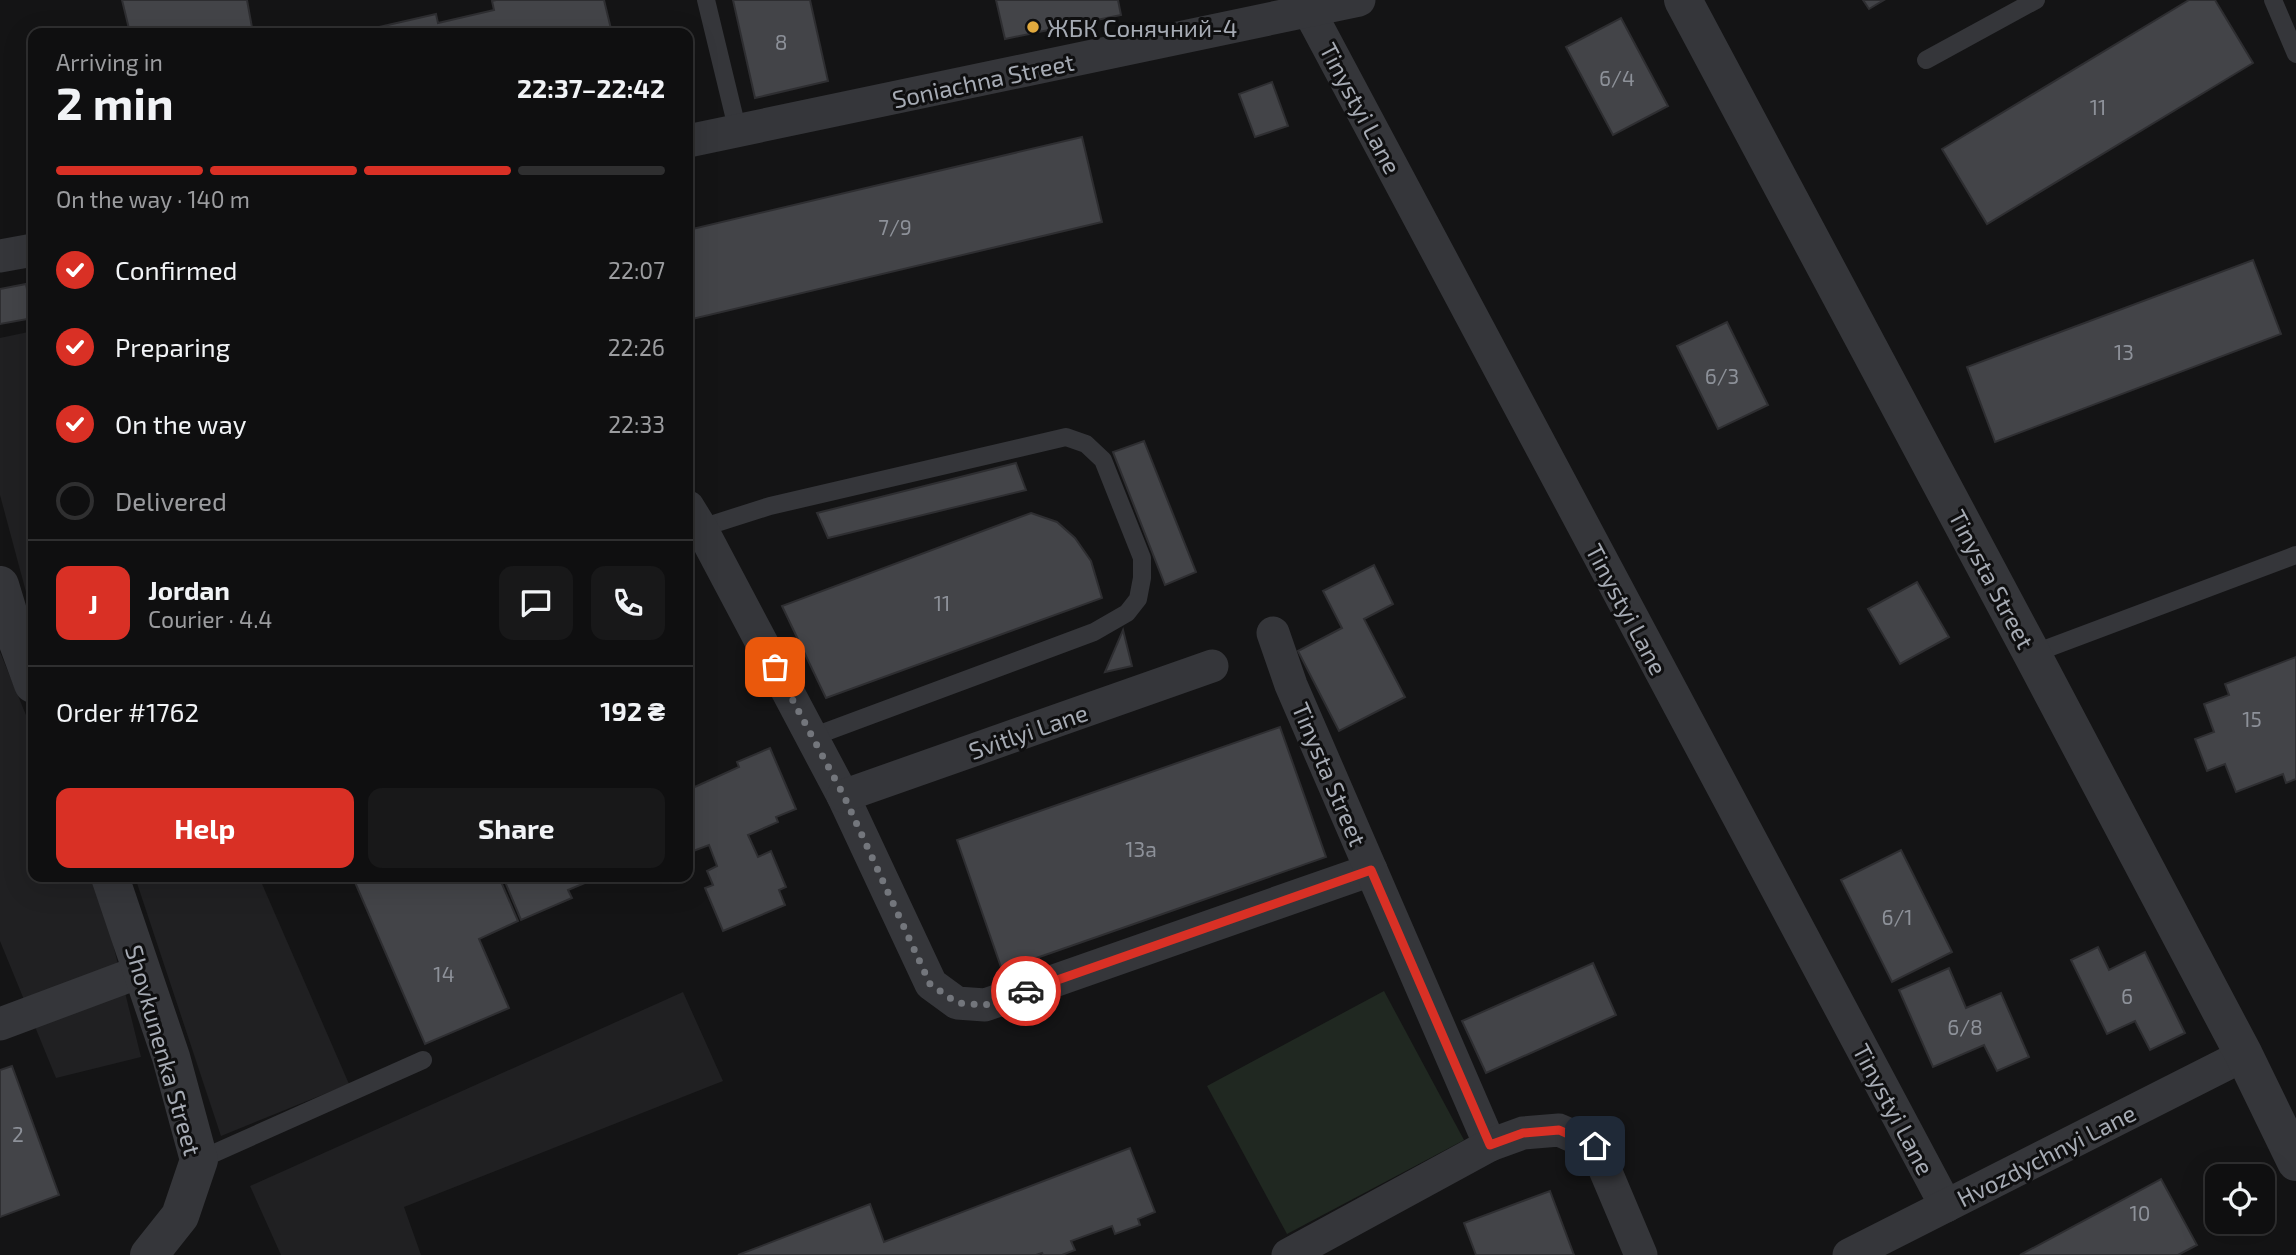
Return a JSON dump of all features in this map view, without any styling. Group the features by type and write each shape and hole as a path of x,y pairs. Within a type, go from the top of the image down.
{"street":[{"name":"Soniachna Street","path":"693,141 1359,0"},
{"name":"Tinysta Street","path":"1683,0 2032,654 2294,1154"},
{"name":"Tinystyi Lane","path":"1309,11 1946,1206"},
{"path":"0,256 28,251"},
{"path":"694,518 844,796 930,984 957,1003 985,1005 1371,870"},
{"path":"0,585 28,670"},
{"name":"Tinysta Street","path":"1273,634 1291,685 1490,1145"},
{"name":"Svitlyi Lane","path":"844,796 1212,666"},
{"name":"Shovkunenka Street","path":"112,882 171,1056 199,1160 180,1216 149,1255"},
{"path":"0,1024 142,971"},
{"name":"Hvozdychnyi Lane","path":"1849,1255 2244,1055"},
{"path":"1287,1255 1490,1145 1523,1133 1559,1130 1595,1146 1642,1255"}],"lane":[{"path":"706,0 738,132"},
{"path":"1926,60 2036,0"},
{"path":"2273,0 2296,54"},
{"path":"694,518 770,506 1066,437 1086,444 1103,460 1142,558 1138,599 1127,613 1094,632 812,737"},
{"path":"2032,654 2296,555"},
{"path":"199,1160 423,1060"}],"shaded area":[{"path":"28,332 28,599 0,495 0,338"},
{"path":"0,652 28,720 28,882 95,882 109,928 141,1057 56,1078 0,941"},
{"path":"137,882 261,882 349,1084 221,1136"},
{"path":"1384,991 1464,1140 1287,1234 1207,1086"},
{"path":"683,992 723,1081 404,1207 421,1255 281,1255 250,1186"}],"building":[{"path":"122,0 247,0 252,28 129,28"},
{"path":"604,0 611,28 375,28 436,14 438,23 494,10 492,1"},
{"path":"733,0 810,0 828,81 755,98"},
{"name":"ЖБК Сонячний-4","path":"996,0 1118,0 1121,15 1005,39"},
{"path":"1863,0 1884,0 1869,9"},
{"path":"2189,0 2215,0 2253,63 1987,224 1942,149"},
{"path":"1621,18 1668,106 1613,135 1566,47"},
{"path":"1272,82 1288,126 1255,137 1239,94"},
{"path":"1082,137 1102,222 693,319 693,229"},
{"path":"2253,260 2281,334 1995,442 1967,367"},
{"path":"26,284 28,319 0,324 0,289"},
{"path":"1727,322 1768,405 1718,429 1677,346"},
{"path":"1144,441 1196,572 1165,585 1113,452"},
{"path":"1016,463 1026,490 828,538 817,513"},
{"path":"1031,513 1057,522 1075,538 1091,561 1102,598 826,698 782,606"},
{"path":"1374,565 1393,604 1364,619 1405,697 1339,731 1298,651 1342,628 1323,591"},
{"path":"1917,582 1949,637 1900,664 1868,609"},
{"path":"1123,630 1132,666 1105,672"},
{"path":"2296,657 2296,779 2286,783 2283,774 2236,792 2225,764 2207,771 2195,739 2214,732 2204,704 2229,695 2225,684"},
{"path":"1280,727 1326,857 1002,970 957,840"},
{"path":"770,748 796,809 776,817 778,822 748,835 758,857 771,851 786,887 779,890 785,905 723,931 705,888 713,885 707,871 717,866 709,845 693,851 693,788 739,767 737,762"},
{"path":"1901,850 1952,952 1892,982 1841,880"},
{"path":"355,882 501,882 518,921 479,939 509,1008 425,1044"},
{"path":"505,882 587,882 568,890 572,898 521,920"},
{"path":"2098,947 2109,970 2145,952 2185,1033 2150,1050 2135,1021 2107,1034 2071,960"},
{"path":"1593,963 1616,1015 1486,1073 1462,1021"},
{"path":"1949,968 1966,1008 2001,993 2029,1057 1997,1071 1984,1045 1933,1067 1899,990"},
{"path":"12,1066 59,1195 0,1217 0,1070"},
{"path":"1130,1148 1155,1212 1138,1219 1140,1225 1115,1234 1112,1226 1071,1241 1075,1250 1062,1255 738,1255 870,1204 884,1242"},
{"path":"2161,1179 2197,1245 2178,1255 2020,1255"},
{"path":"1550,1191 1574,1255 1476,1255 1464,1223"}],"way so far":[{"path":"775,667 844,796 930,984 957,1003 985,1005 1026,991"}],"place":[{"name":"ЖБК Сонячний-4","path":"1033,27"}],"route":[{"path":"1026,991 1371,870 1490,1145 1523,1133 1559,1130 1595,1146"}]}
